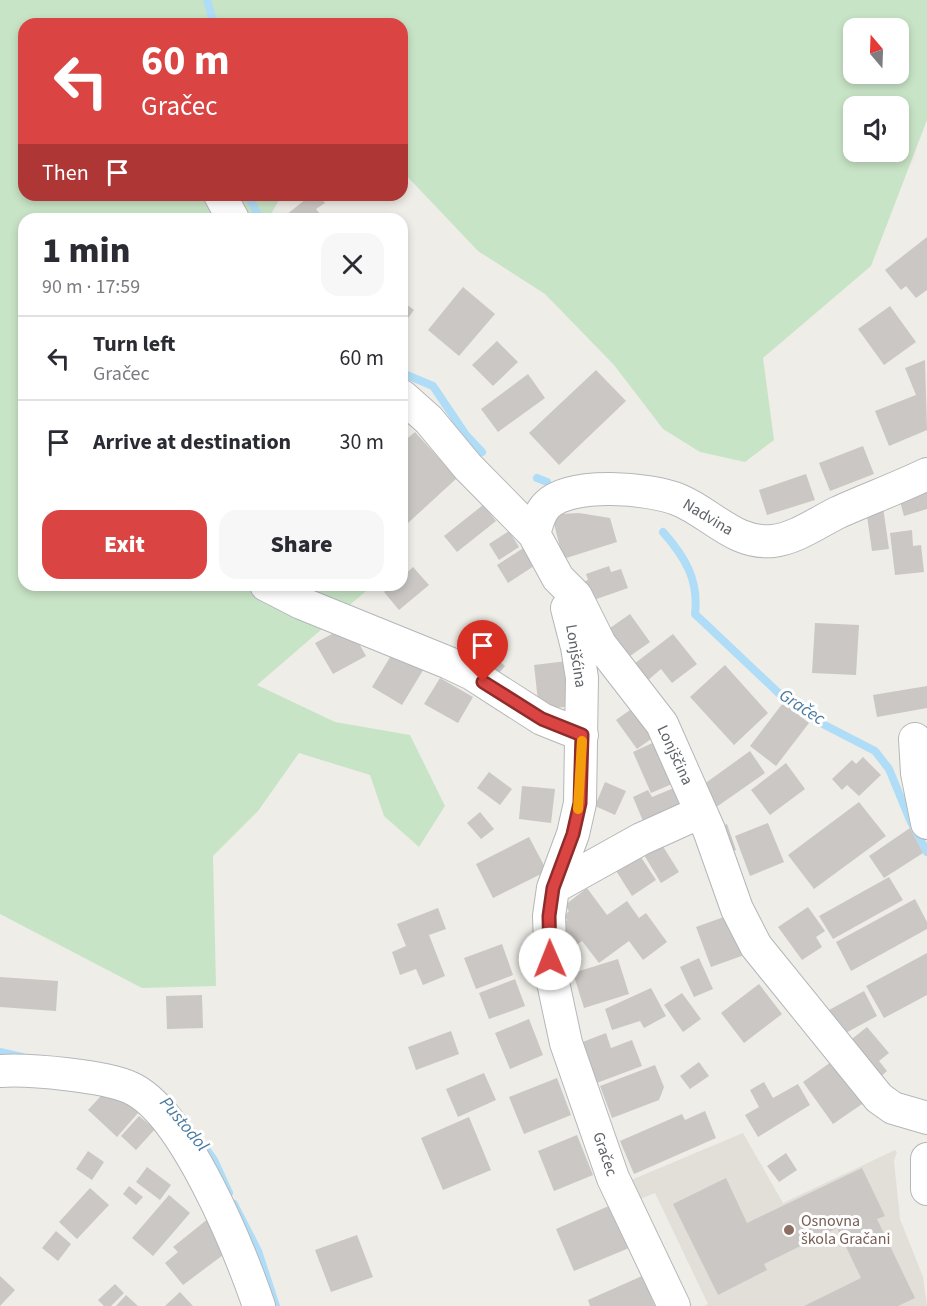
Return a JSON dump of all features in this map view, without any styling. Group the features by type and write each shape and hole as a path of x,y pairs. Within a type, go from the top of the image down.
{"street":[{"name":"Lonjščina","path":"408,401 429,420 468,467 534,534 558,578 576,596 600,644 662,724 701,812 727,886 756,946 879,1098 892,1108 927,1118"},
{"name":"Nadvina","path":"534,534 539,517 548,504 564,496 583,491 611,489 660,494 680,500 738,536 756,541 773,541 810,528 927,474"},
{"name":"Lonjšćina","path":"558,578 578,647 582,678 582,735"},
{"path":"278,591 301,603 449,663 472,674 542,719 582,735"},
{"name":"Gračec","path":"582,735 580,803 573,834 553,888 549,926 550,974 566,1043 613,1178 674,1306"},
{"path":"915,739 917,773 927,823"},
{"path":"553,888 641,839 701,812"},
{"path":"0,1071 107,1081 131,1088 147,1098 186,1145 226,1225 259,1306"},
{"path":"927,1159 927,1189"}],"shaded area":[{"name":"Osnovna škola Gračani","path":"743,1133 783,1203 895,1150 897,1152 894,1161 900,1219 923,1277 927,1306 704,1306 708,1304 655,1193 633,1202 624,1183"}],"green space":[{"path":"0,0 927,0 927,120 871,266 763,358 774,440 745,462 700,452 663,429 614,365 545,294 478,251 408,177 408,18 18,18 18,201 278,201 272,213 18,213 18,591 366,591 257,685 335,722 410,735 445,806 419,847 384,816 370,775 299,753 258,811 213,856 216,986 142,988 0,914"}],"building":[{"path":"304,201 323,201 325,203 316,209 319,213 288,213"},
{"path":"927,237 927,290 916,298 906,286 901,290 885,270"},
{"path":"463,287 495,314 459,356 428,330"},
{"path":"408,306 414,310 408,318"},
{"path":"890,306 916,342 884,365 858,329"},
{"path":"497,341 518,362 493,386 472,365"},
{"path":"925,360 927,430 889,446 875,411 916,395 905,368"},
{"path":"596,370 626,401 559,465 529,433"},
{"path":"528,374 545,398 498,432 481,409"},
{"path":"415,432 457,478 408,523 408,438"},
{"path":"863,446 874,474 830,491 819,463"},
{"path":"806,474 815,500 767,515 759,490"},
{"path":"927,485 927,509 904,516 898,494"},
{"path":"483,505 496,521 457,552 444,536"},
{"path":"883,507 889,549 872,551 866,509"},
{"path":"579,513 610,518 617,542 563,559 553,520 561,514"},
{"path":"912,530 913,546 921,545 924,572 895,575 890,533"},
{"path":"509,531 519,547 499,560 489,544"},
{"path":"525,547 537,564 508,583 497,565"},
{"path":"609,566 611,572 621,569 628,588 585,603 578,584 588,580 586,574"},
{"path":"413,567 429,585 399,610 384,592 408,591 408,572"},
{"path":"630,614 650,642 623,661 603,633"},
{"path":"815,623 859,625 856,675 812,673"},
{"path":"349,625 366,656 333,674 315,643"},
{"path":"673,634 697,664 672,683 661,669 647,681 634,664"},
{"path":"395,649 425,667 402,705 372,687"},
{"path":"486,650 505,666 493,680 474,665"},
{"path":"567,661 573,706 539,710 534,665"},
{"path":"725,665 768,713 734,745 690,697"},
{"path":"440,678 473,697 458,723 424,704"},
{"path":"927,686 927,708 877,717 873,695"},
{"path":"783,703 809,723 776,766 750,746"},
{"path":"637,705 658,734 637,749 616,720"},
{"path":"661,739 679,781 651,793 633,752"},
{"path":"750,751 765,773 715,808 700,787"},
{"path":"863,757 881,775 859,796 847,785 842,790 832,779 852,760 856,764"},
{"path":"786,763 805,789 770,815 751,790"},
{"path":"489,772 512,789 500,805 477,788"},
{"path":"605,782 626,791 615,815 595,806"},
{"path":"681,785 691,807 645,826 633,797 648,790 652,797"},
{"path":"522,786 555,789 551,823 519,819"},
{"path":"859,802 886,836 814,889 788,855"},
{"path":"480,812 494,829 481,839 467,823"},
{"path":"768,823 784,862 750,876 735,836"},
{"path":"727,824 736,850 725,854 716,828"},
{"path":"910,828 923,853 884,878 869,856"},
{"path":"529,837 547,871 493,898 476,864"},
{"path":"659,840 679,872 661,883 641,850"},
{"path":"637,851 656,880 632,896 613,866"},
{"path":"889,877 903,900 833,939 819,916"},
{"path":"587,888 607,915 627,901 639,918 646,913 667,942 643,960 629,941 599,963 582,941 576,945 561,925 567,920 564,916 569,911 565,905"},
{"path":"915,899 927,922 927,929 851,971 836,942"},
{"path":"808,907 825,931 816,937 822,947 802,960 778,927"},
{"path":"438,908 446,929 429,935 445,976 423,985 416,969 400,975 392,952 406,946 397,924"},
{"path":"732,914 747,954 711,967 696,927"},
{"path":"502,944 513,975 476,989 464,958"},
{"path":"927,953 927,995 884,1018 866,986"},
{"path":"699,958 713,989 694,997 680,967"},
{"path":"618,959 629,994 584,1008 573,973"},
{"path":"0,977 58,981 56,1011 0,1007"},
{"path":"515,979 525,1006 489,1019 479,993"},
{"path":"759,984 782,1014 744,1043 721,1013"},
{"path":"651,988 666,1016 644,1028 640,1021 612,1030 605,1009"},
{"path":"864,991 877,1016 842,1035 829,1010"},
{"path":"682,993 701,1019 683,1032 664,1005"},
{"path":"202,995 203,1028 167,1029 166,996"},
{"path":"529,1019 543,1055 510,1069 495,1033"},
{"path":"867,1027 889,1053 879,1061 887,1071 878,1079 848,1042"},
{"path":"451,1031 459,1054 416,1070 408,1047"},
{"path":"606,1033 611,1048 632,1040 642,1066 594,1084 580,1043"},
{"path":"838,1057 868,1100 833,1124 803,1082"},
{"path":"699,1062 709,1076 690,1089 680,1076"},
{"path":"655,1065 664,1087 659,1100 612,1118 600,1086"},
{"path":"484,1073 496,1100 458,1117 446,1089"},
{"path":"557,1078 571,1115 524,1134 509,1097"},
{"path":"764,1082 773,1098 798,1084 810,1105 758,1137 745,1115 759,1107 750,1090"},
{"path":"109,1087 138,1113 117,1137 88,1110"},
{"path":"705,1111 716,1138 634,1174 620,1141 682,1114 685,1120"},
{"path":"139,1116 155,1129 136,1150 121,1136"},
{"path":"469,1117 491,1170 443,1190 421,1138"},
{"path":"577,1135 593,1175 554,1191 538,1151"},
{"path":"88,1151 104,1162 92,1180 76,1169"},
{"path":"786,1153 797,1170 779,1182 767,1166"},
{"path":"147,1167 171,1185 160,1200 136,1182"},
{"path":"862,1168 885,1216 877,1219 915,1298 898,1306 804,1306 861,1278 837,1228 764,1264 767,1270 718,1295 673,1204 726,1178 747,1223"},
{"path":"129,1186 143,1197 136,1205 123,1194"},
{"path":"90,1188 109,1205 77,1239 59,1222"},
{"path":"169,1195 190,1213 153,1256 132,1238"},
{"path":"611,1205 629,1248 574,1271 556,1229"},
{"path":"209,1218 227,1252 183,1285 165,1263 178,1252 173,1247"},
{"path":"56,1231 71,1244 58,1261 42,1248"},
{"path":"357,1235 373,1277 331,1292 315,1250"},
{"path":"0,1276 15,1290 0,1306"},
{"path":"642,1276 655,1306 590,1306 588,1300"},
{"path":"115,1284 124,1293 111,1306 104,1306 98,1300"},
{"path":"180,1292 193,1306 165,1306"},
{"path":"126,1295 138,1306 116,1306"}],"waterway":[{"name":"Gračec","path":"207,0 212,18"},
{"name":"Gračec","path":"251,201 257,213"},
{"name":"Gračec","path":"408,376 433,386 466,435 482,452"},
{"name":"Gračec","path":"537,478 547,482"},
{"name":"Gračec","path":"663,532 689,570 695,590 695,614 787,701 815,720 875,751 889,769 910,820 927,852"},
{"name":"Pustodol","path":"0,1052 22,1057"},
{"name":"Pustodol","path":"200,1140 214,1160 229,1193"},
{"name":"Pustodol","path":"234,1204 258,1251 276,1306"}],"slow traffic":[{"path":"578,809 582,741"}],"place":[{"name":"Osnovna škola Gračani","path":"789,1230"}],"route":[{"path":"483,682 542,719 582,735 580,803 573,834 553,888 549,916 550,959"}]}
